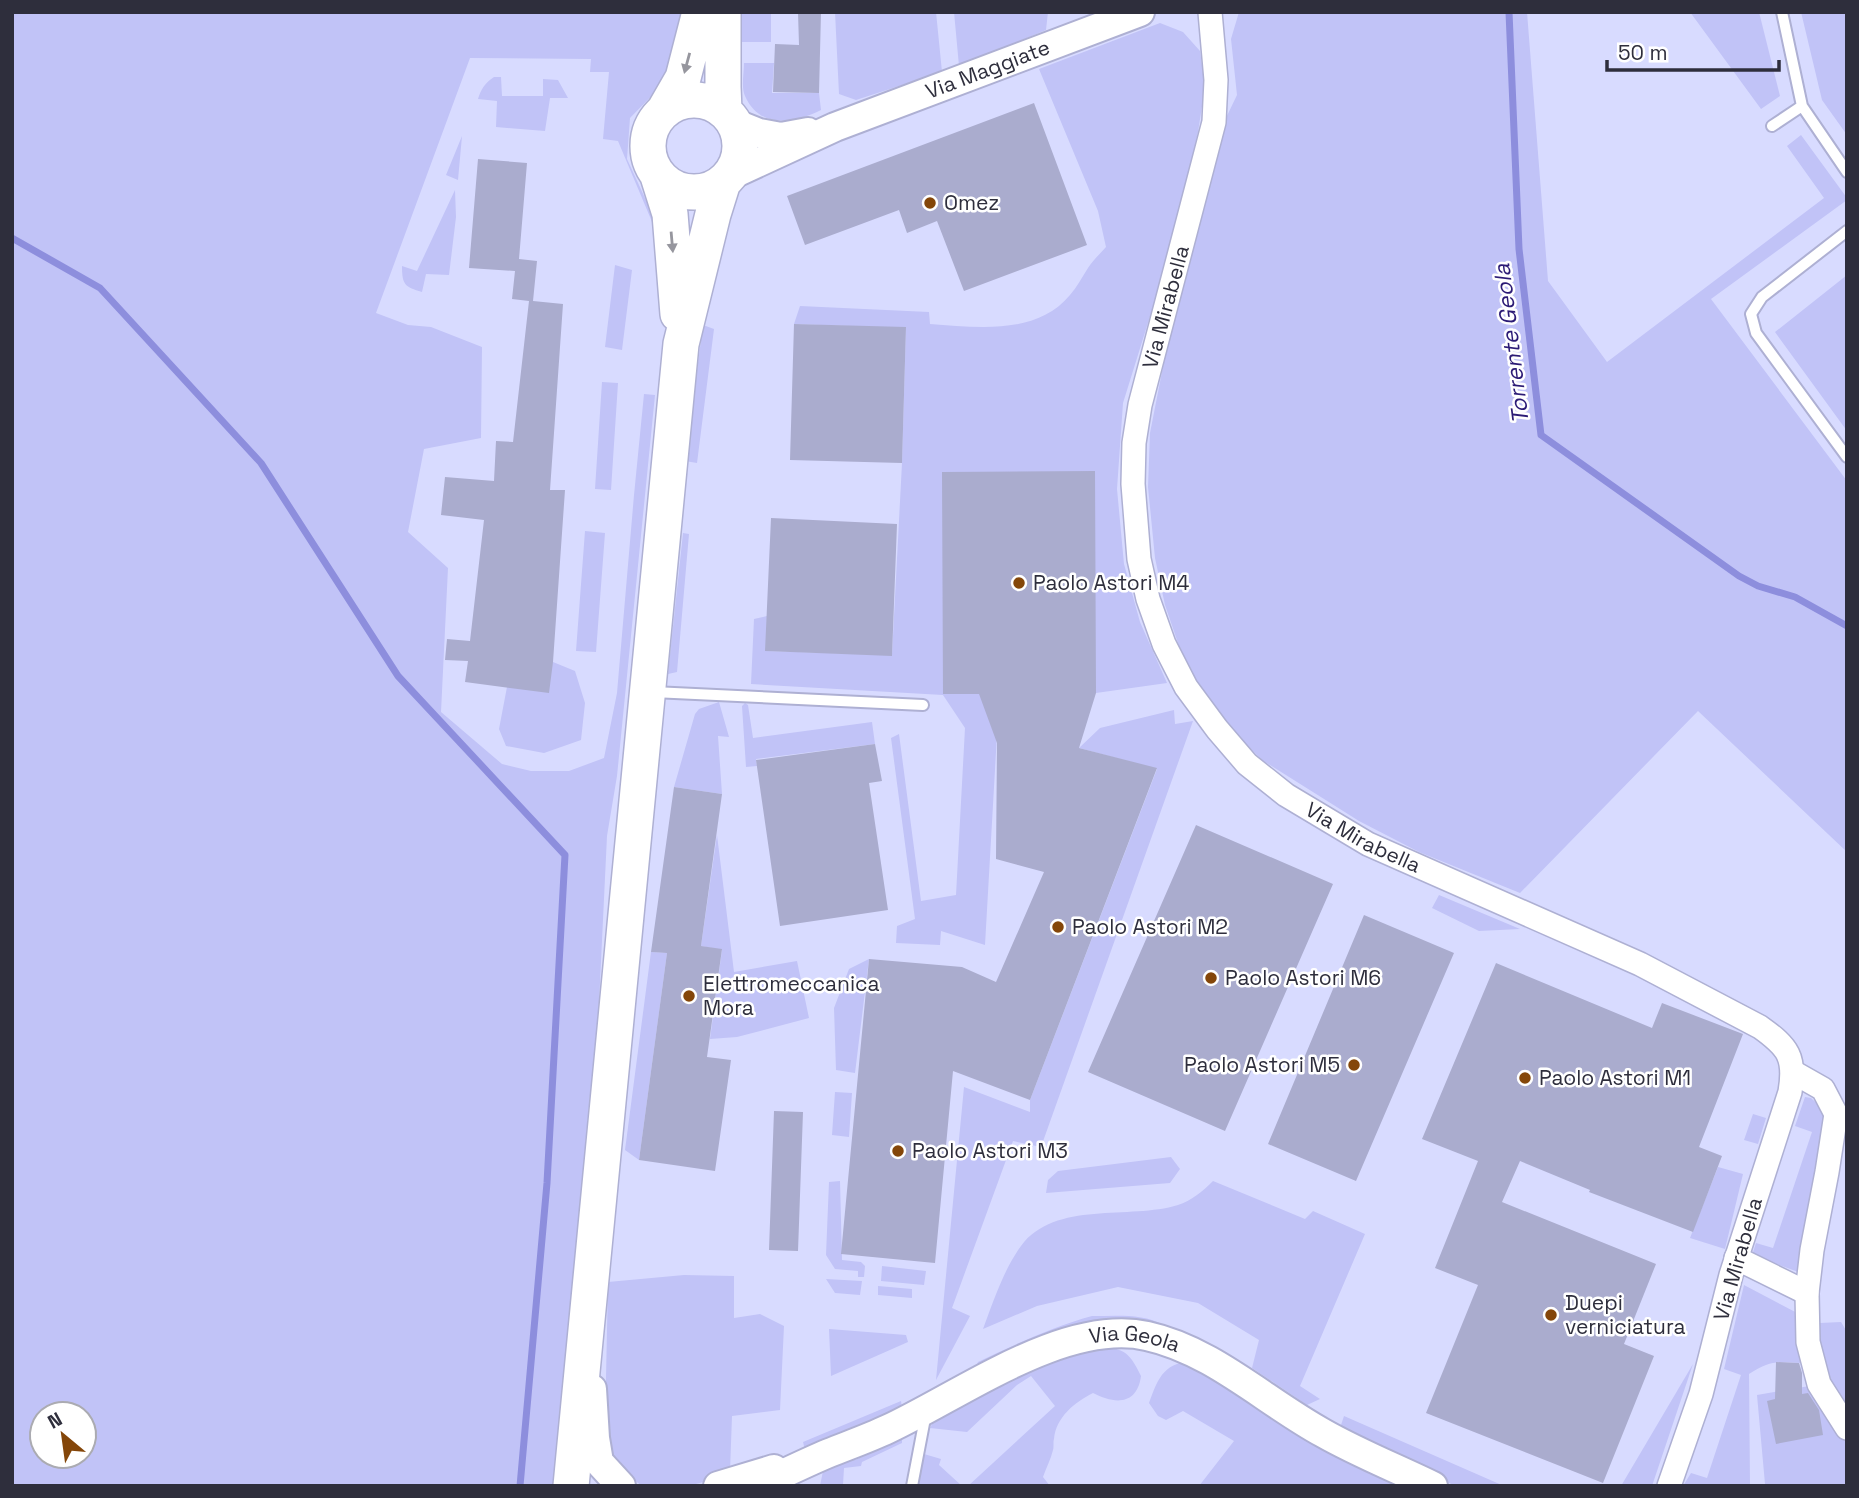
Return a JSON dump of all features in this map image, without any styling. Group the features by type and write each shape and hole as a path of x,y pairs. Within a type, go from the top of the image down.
{"main road":[{"path":"681,344 670,215 659,176 649,157 648,142 654,122 664,111 683,78 700,12"},
{"path":"571,1486 681,344 713,214 740,150 739,136 729,117 723,87 723,12"},
{"path":"664,111 683,101 698,100 712,104 729,117"},
{"path":"659,176 670,186 690,192 705,191 726,179"}],"street":[{"name":"Via Maggiate","path":"726,179 835,127 1140,12"},
{"name":"Via Mirabella","path":"1210,12 1216,79 1214,122 1140,405 1134,443 1133,484 1139,558 1164,644 1186,687 1247,764 1286,795 1368,844 1640,964 1760,1027 1778,1040 1789,1055 1793,1072 1790,1092 1737,1258 1701,1394 1669,1486"},
{"name":"Via Maggiate","path":"729,117 759,133 780,137 835,127"},
{"path":"1793,1072 1823,1088 1836,1114 1812,1250 1807,1293 1808,1342 1819,1384 1845,1422"},
{"path":"1737,1258 1807,1293"},
{"path":"588,1326 599,1462 621,1486"},
{"name":"Via Geola","path":"757,1486 887,1430 1014,1363 1049,1348 1083,1337 1118,1332 1148,1336 1212,1362 1322,1433 1433,1486"},
{"name":"Via Geola","path":"718,1486 827,1454"}],"lane":[{"path":"1782,12 1802,106 1847,172"},
{"path":"1772,126 1802,106"},
{"path":"1847,231 1762,297 1751,314 1756,333 1847,457"},
{"path":"647,692 923,705"},
{"path":"912,1486 926,1410"}],"shaded area":[{"path":"12,12 686,12 669,78 630,118 627,159 650,209 658,236 618,141 603,139 609,72 590,72 591,59 470,58 376,313 408,325 431,327 482,347 481,438 424,449 408,532 448,568 441,712 502,764 531,771 569,771 604,758 617,693 644,394 655,395 617,776 607,836 599,1003 559,1486 12,1486"},
{"path":"742,12 771,12 771,42 742,42"},
{"path":"835,12 936,12 942,72 856,100 839,94"},
{"path":"954,12 1048,12 1046,30 959,66"},
{"path":"1239,12 1527,12 1548,281 1607,362 1824,198 1787,146 1801,135 1847,198 1711,299 1847,481 1847,852 1698,711 1520,893 1419,852 1359,821 1262,760 1228,727 1200,689 1179,646 1165,605 1155,558 1148,487 1150,433 1202,168 1237,95 1231,39"},
{"path":"1690,12 1759,12 1780,96 1761,109"},
{"path":"1801,12 1847,12 1847,135 1822,100"},
{"path":"1160,23 1183,32 1200,51 1205,87 1186,185 1161,281 1123,403 1117,489 1124,564 1140,622 1167,683 1096,693 998,717 985,945 941,931 940,945 896,943 897,926 915,919 891,738 899,734 921,901 956,895 965,728 943,695 751,684 754,619 767,616 766,651 892,655 906,328 794,324 800,306 929,312 930,324 986,327 1023,323 1056,308 1073,292 1090,265 1106,247 1098,211 1039,69"},
{"path":"744,63 774,63 772,93 819,93 821,110 800,118 779,121 760,114 745,96"},
{"path":"494,77 501,77 502,96 543,96 543,79 558,80 568,98 550,98 545,131 496,127 497,101 478,99 484,86"},
{"path":"462,136 458,180 446,175"},
{"path":"455,190 456,217 449,275 426,274 422,292 406,284 402,266 417,271"},
{"path":"615,265 632,270 622,350 605,347"},
{"path":"1847,275 1847,431 1775,332"},
{"path":"703,325 714,329 697,463 685,461"},
{"path":"602,382 618,383 611,490 595,489"},
{"path":"585,531 605,533 596,652 576,651"},
{"path":"683,533 689,534 677,672 668,674"},
{"path":"553,662 575,671 585,703 581,740 544,753 506,746 499,729 507,687"},
{"path":"719,702 729,737 718,736 722,794 674,787 695,714 699,709"},
{"path":"745,703 748,705 753,738 872,722 875,744 756,759 757,766 746,767 742,706"},
{"path":"1174,710 1175,724 1193,721 1041,1147 1013,1141 952,1308 970,1316 936,1380 964,1087 1030,1112 1030,1100 1157,769 1079,748 1100,728"},
{"path":"717,835 734,972 797,961 809,1018 737,1037 710,1039 722,950 701,946"},
{"path":"1439,895 1520,929 1479,931 1432,908"},
{"path":"651,952 667,953 639,1160 625,1150"},
{"path":"869,959 855,1073 836,1070 834,1008 849,969"},
{"path":"835,1092 852,1093 849,1137 832,1135"},
{"path":"1805,1097 1811,1098 1826,1112 1801,1273 1752,1255 1756,1243 1773,1248 1812,1132 1795,1126"},
{"path":"1753,1114 1766,1118 1758,1144 1744,1140"},
{"path":"1171,1157 1180,1169 1170,1183 1046,1193 1048,1180 1058,1171"},
{"path":"1718,1167 1743,1174 1725,1249 1690,1238"},
{"path":"840,1181 842,1260 861,1262 865,1266 864,1277 858,1277 858,1271 835,1269 826,1255 829,1182"},
{"path":"1213,1181 1305,1219 1313,1211 1365,1234 1300,1386 1320,1399 1307,1405 1252,1368 1259,1340 1198,1303 1118,1287 1037,1306 983,1329 1009,1265 1021,1246 1036,1232 1053,1222 1073,1217 1178,1205 1197,1195"},
{"path":"882,1266 926,1271 924,1285 881,1281"},
{"path":"684,1275 734,1276 734,1318 760,1314 784,1326 780,1410 732,1416 730,1471 688,1486 642,1486 625,1473 608,1453 605,1425 608,1282"},
{"path":"826,1279 862,1281 860,1295 835,1293"},
{"path":"1744,1285 1801,1315 1802,1363 1774,1363 1749,1374 1750,1486 1683,1486 1691,1473 1707,1478 1741,1375 1724,1369"},
{"path":"878,1286 912,1289 912,1298 878,1295"},
{"path":"1092,1316 1138,1317 1164,1325 975,1369 978,1362 1006,1349"},
{"path":"1841,1322 1847,1332 1847,1407 1825,1383 1817,1331 1820,1323"},
{"path":"829,1329 906,1335 908,1342 831,1376"},
{"path":"1095,1346 1112,1348 1128,1355 1141,1376 1135,1393 1123,1400 1116,1400 1093,1393 1062,1417 1043,1477 1050,1486 968,1486 1055,1406 1031,1376 1017,1385 967,1432 930,1428 935,1418 1020,1371"},
{"path":"1196,1361 1322,1447 1400,1486 1199,1486 1234,1441 1183,1411 1166,1420 1158,1416 1149,1403 1160,1378 1170,1367"},
{"path":"1693,1364 1652,1486 1621,1486"},
{"path":"1815,1385 1847,1436 1847,1486 1765,1484 1757,1395"},
{"path":"901,1401 903,1415 805,1450 803,1442"},
{"path":"1344,1416 1504,1486 1456,1486 1440,1479 1340,1428"},
{"path":"902,1439 902,1443 862,1462 861,1466 844,1468 843,1485 859,1486 820,1486 823,1471 851,1455 855,1460"},
{"path":"924,1454 941,1459 939,1465 962,1486 918,1486"}],"building":[{"path":"798,12 821,12 819,93 773,92 775,44 799,45"},
{"name":"Omez","path":"1034,103 1087,245 964,291 937,221 907,233 899,210 805,245 787,196"},
{"path":"478,159 527,163 519,259 537,261 533,301 563,304 550,490 565,490 549,693 465,682 468,661 445,660 447,639 470,641 484,520 441,515 445,477 494,481 496,441 513,442 529,301 512,299 515,271 469,268"},
{"path":"794,324 906,327 902,463 790,460"},
{"path":"1095,471 1096,693 1079,748 1157,768 1030,1100 953,1071 935,1263 841,1254 869,959 962,967 996,982 1044,872 996,859 997,743 979,694 943,694 942,472"},
{"path":"771,518 897,524 892,656 765,651"},
{"path":"875,744 882,781 869,783 888,910 780,926 756,760"},
{"name":"Elettromeccanica Mora","path":"674,787 722,794 701,946 722,949 707,1057 731,1060 715,1171 639,1160 667,953 651,952"},
{"name":"Paolo Astori M6","path":"1196,825 1333,884 1225,1131 1088,1072"},
{"name":"Paolo Astori M5","path":"1364,915 1454,953 1356,1181 1268,1144"},
{"path":"1496,963 1652,1028 1662,1003 1743,1034 1699,1147 1722,1156 1693,1232 1589,1192 1590,1190 1520,1161 1502,1202 1656,1264 1624,1344 1654,1356 1603,1483 1426,1413 1478,1285 1435,1268 1478,1161 1422,1139"},
{"path":"774,1111 803,1112 798,1251 769,1250"},
{"path":"1776,1362 1799,1363 1802,1394 1808,1393 1819,1410 1823,1435 1776,1444 1767,1401 1775,1399"}],"waterway":[{"name":"Torrente Geola","path":"1509,12 1519,249 1541,435 1739,576 1758,586 1795,597 1847,626"},
{"path":"12,238 100,288 261,463 398,676 565,855 547,1183 520,1486"}],"place":[{"name":"Omez","path":"930,203"},
{"name":"Paolo Astori M4","path":"1019,583"},
{"name":"Paolo Astori M2","path":"1058,927"},
{"name":"Paolo Astori M6","path":"1211,978"},
{"name":"Elettromeccanica Mora","path":"689,996"},
{"name":"Paolo Astori M5","path":"1354,1065"},
{"name":"Paolo Astori M1","path":"1525,1078"},
{"name":"Paolo Astori M3","path":"898,1151"},
{"name":"Duepi verniciatura","path":"1551,1315"}]}
